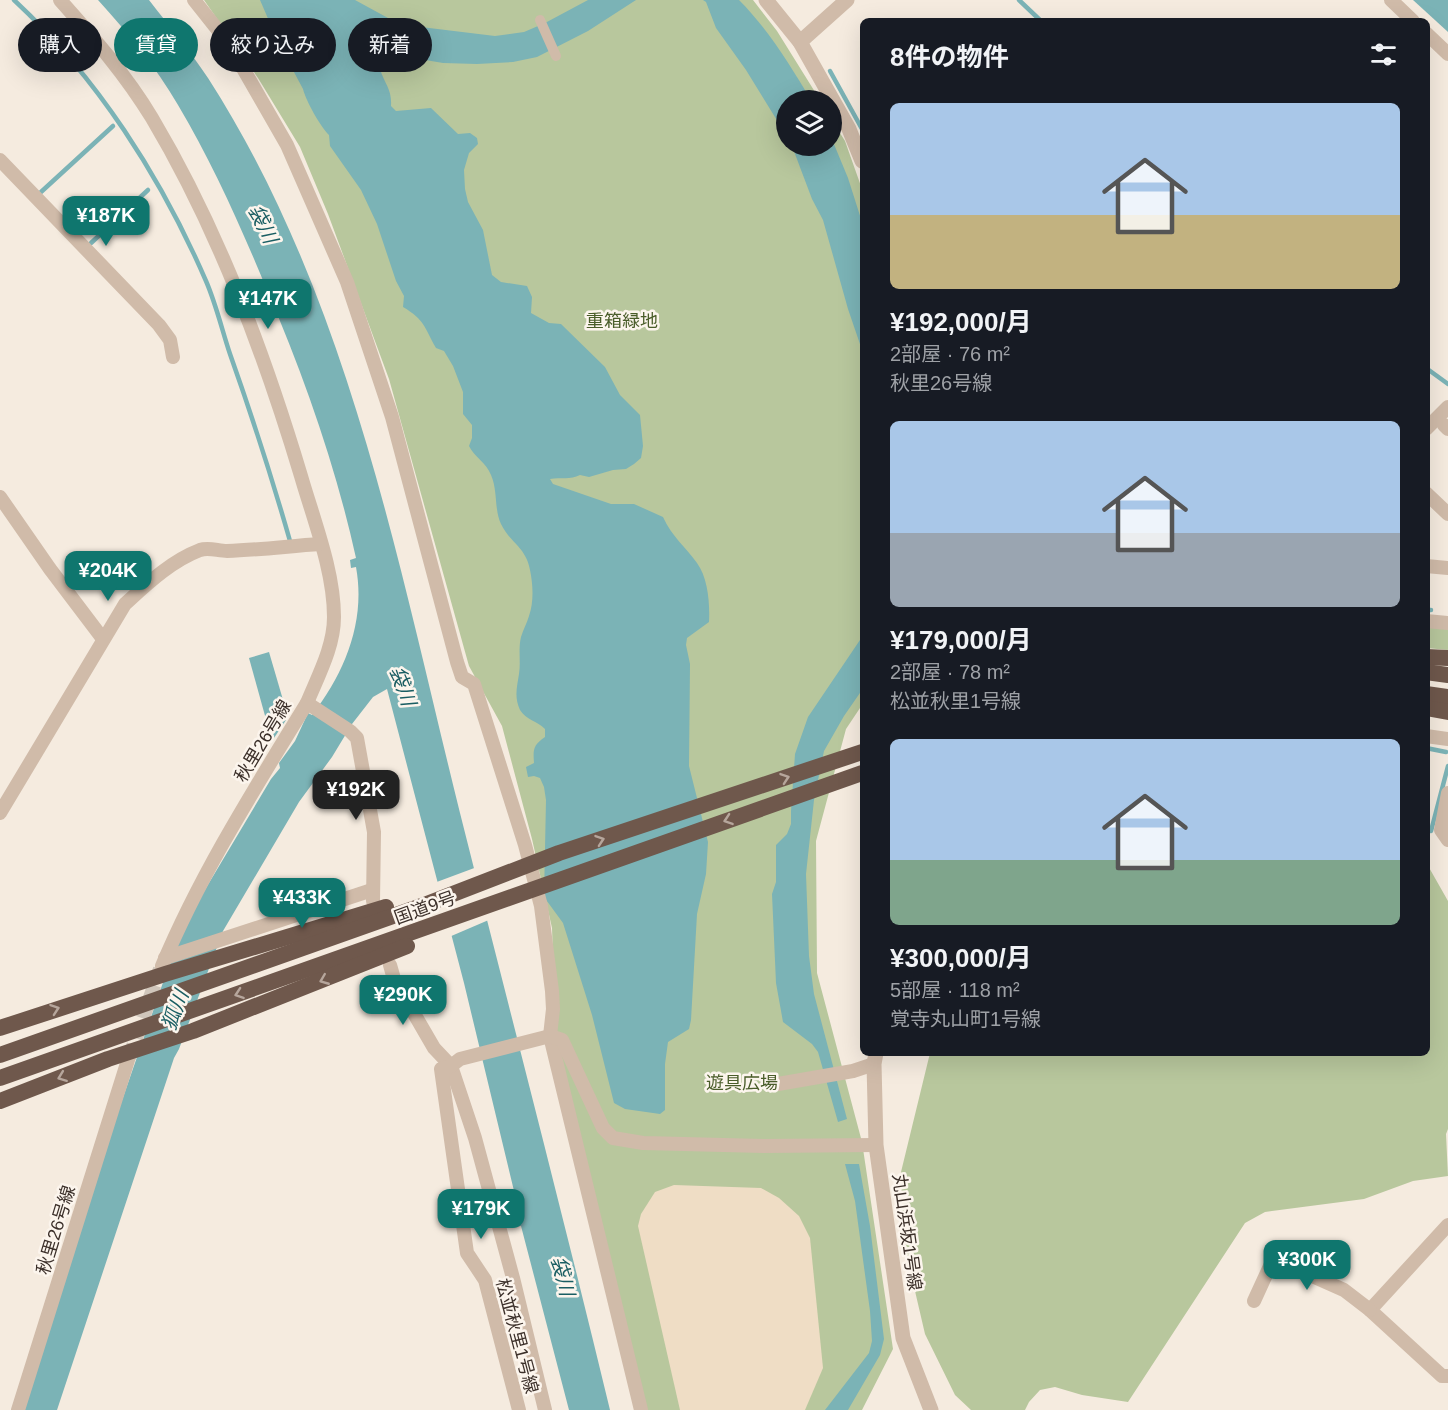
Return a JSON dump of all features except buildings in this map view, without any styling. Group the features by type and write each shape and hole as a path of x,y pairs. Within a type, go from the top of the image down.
{"highway":[{"path":"1430,657 1448,658"},
{"path":"1430,673 1448,675"},
{"path":"1430,695 1448,697"},
{"path":"1430,709 1448,712"},
{"name":"国道9号","path":"0,1055 212,980 425,900 860,753"},
{"name":"国道9号","path":"0,1078 202,1007 435,930 568,877 860,774"},
{"path":"0,1028 166,963 220,956 425,900"},
{"path":"0,1101 132,1055 435,930"}],"street":[{"path":"60,0 103,48 152,118 208,226 260,352 291,442 331,581 334,619 327,657 312,706"},
{"path":"194,0 229,44 287,145 347,282 392,417 457,662 462,677 474,684 525,845 541,906 553,1009 546,1036 641,1410"},
{"path":"766,0 800,42 849,129 860,156"},
{"path":"800,42 847,0"},
{"path":"1391,0 1410,18"},
{"path":"540,20 556,56"},
{"path":"1430,37 1448,54"},
{"path":"0,160 159,325 170,340 173,357"},
{"path":"1430,425 1448,407"},
{"path":"0,497 50,569 103,639"},
{"path":"1430,497 1448,514"},
{"path":"0,813 125,604 152,580 176,562 201,550 211,548 228,551 320,544"},
{"path":"1430,566 1448,568"},
{"path":"1430,621 1448,623"},
{"name":"秋里26号線","path":"312,706 350,730 357,738 375,832 373,895 221,938 166,963 200,884 241,812 312,706"},
{"path":"1430,737 1448,739"},
{"path":"1448,794 1441,830 1448,840"},
{"path":"390,966 394,979 434,1048 456,1062 545,1410"},
{"path":"456,1062 546,1036 562,1040 603,1128 613,1138 654,1143 876,1145"},
{"name":"秋里26号線","path":"18,1410 132,1055"},
{"path":"778,1084 853,1071 875,1059"},
{"name":"丸山浜坂1号線","path":"875,1059 876,1145 903,1338 931,1410"},
{"name":"松並秋里1号線","path":"456,1062 441,1069 467,1253 485,1280 519,1410"},
{"path":"1370,1310 1448,1225"},
{"path":"1254,1301 1276,1253 1308,1274 1344,1290 1446,1374"}],"green space":[{"name":"重箱緑地","path":"204,0 753,0 777,31 814,90 776,90 776,156 842,156 842,136 845,141 860,183 860,708 846,729 816,841 817,973 862,1142 893,1349 862,1410 646,1410 556,1047 552,928 532,839 502,726 469,666 389,379 328,214 300,147 254,72 336,72 336,18 216,18"},
{"path":"1430,626 1448,627 1448,650 1430,648"},
{"path":"1430,869 1448,901 1448,1129 1446,1134 1448,1176 1413,1181 1364,1199 1265,1212 1245,1223 1128,1402 1082,1395 1055,1387 1040,1390 1025,1410 971,1410 955,1395 925,1334 903,1229 901,1172 929,1056 1430,1056"}],"shaded area":[{"path":"674,1185 761,1188 779,1198 799,1216 810,1238 823,1368 805,1410 680,1410 638,1226 641,1214 655,1192"}],"water":[{"path":"98,0 149,0 163,18 114,18"},
{"path":"260,0 355,0 388,18 348,18 348,72 381,72 389,91 391,106 396,111 431,108 458,134 470,133 477,138 478,144 469,153 464,170 465,189 468,202 483,230 492,275 501,282 527,286 532,297 531,313 549,323 561,324 605,367 620,395 640,415 643,446 641,458 634,464 626,469 589,477 580,475 550,479 553,484 611,504 634,504 663,517 701,569 709,599 709,622 687,638 686,645 690,664 689,766 708,842 706,874 697,914 691,1020 689,1029 668,1042 665,1064 665,1110 660,1114 625,1109 614,1103 592,1015 563,923 544,897 546,800 540,778 528,777 526,767 534,763 535,748 545,737 545,729 522,713 517,696 520,642 531,611 532,599 532,581 528,562 501,524 491,475 469,446 472,438 472,425 463,414 463,392 453,366 444,351 436,348 420,320 403,307 404,296 396,281 377,224 361,190 330,146 329,135 310,106 294,72 336,72 336,18 268,18"},
{"path":"588,0 636,0 588,31 537,57 513,62 432,61 432,28 495,36 524,32"},
{"path":"703,0 739,0 769,35 805,90 776,90 776,119 746,70 716,28 706,2"},
{"path":"1413,0 1448,0 1448,32"},
{"path":"198,64 208,78 257,162 298,250 333,341 364,434 390,529 610,1410 569,1410 521,1226 511,1228 510,1224 521,1220 464,983 387,689 373,697 299,802 223,931 174,1058 57,1410 24,1410 120,1106 175,948 194,908 271,779 280,768 279,763 295,741 308,713 312,715 334,682 350,646 358,607 356,567 351,568 350,560 356,558 339,490 281,322 215,173 191,127 156,72 198,72"},
{"path":"796,156 839,156 860,216 860,344 823,220 812,199"},
{"path":"860,640 860,693 824,751 814,800 806,874 809,956 814,994 847,1119 838,1122 818,1052 812,1044 783,1022 776,983 772,894 776,882 776,845 787,834 791,824 795,754 808,717"},
{"path":"269,652 288,717 272,741 249,658"},
{"path":"845,1164 859,1164 870,1226 884,1339 880,1355 848,1410 825,1410 869,1353 872,1341 855,1201"}],"pier":[{"path":"477,867 491,919 449,937 434,883"}],"waterway":[{"path":"14,0 73,62 99,95 124,130 169,204 213,299 262,447 290,541"},
{"path":"1019,0 1038,18"},
{"path":"830,71 860,125"},
{"path":"41,192 113,126"},
{"path":"91,243 148,190"},
{"path":"1430,371 1448,384"},
{"path":"1430,749 1446,752"},
{"path":"1431,831 1448,766"}],"tunnel":[{"path":"129,1058 160,969"}],"water label":[{"name":"袋川","path":"263,224"},
{"name":"袋川","path":"403,686"},
{"name":"狐川","path":"175,1010"},
{"name":"袋川","path":"563,1276"}],"park label":[{"name":"遊具広場","path":"742,1083"}]}
